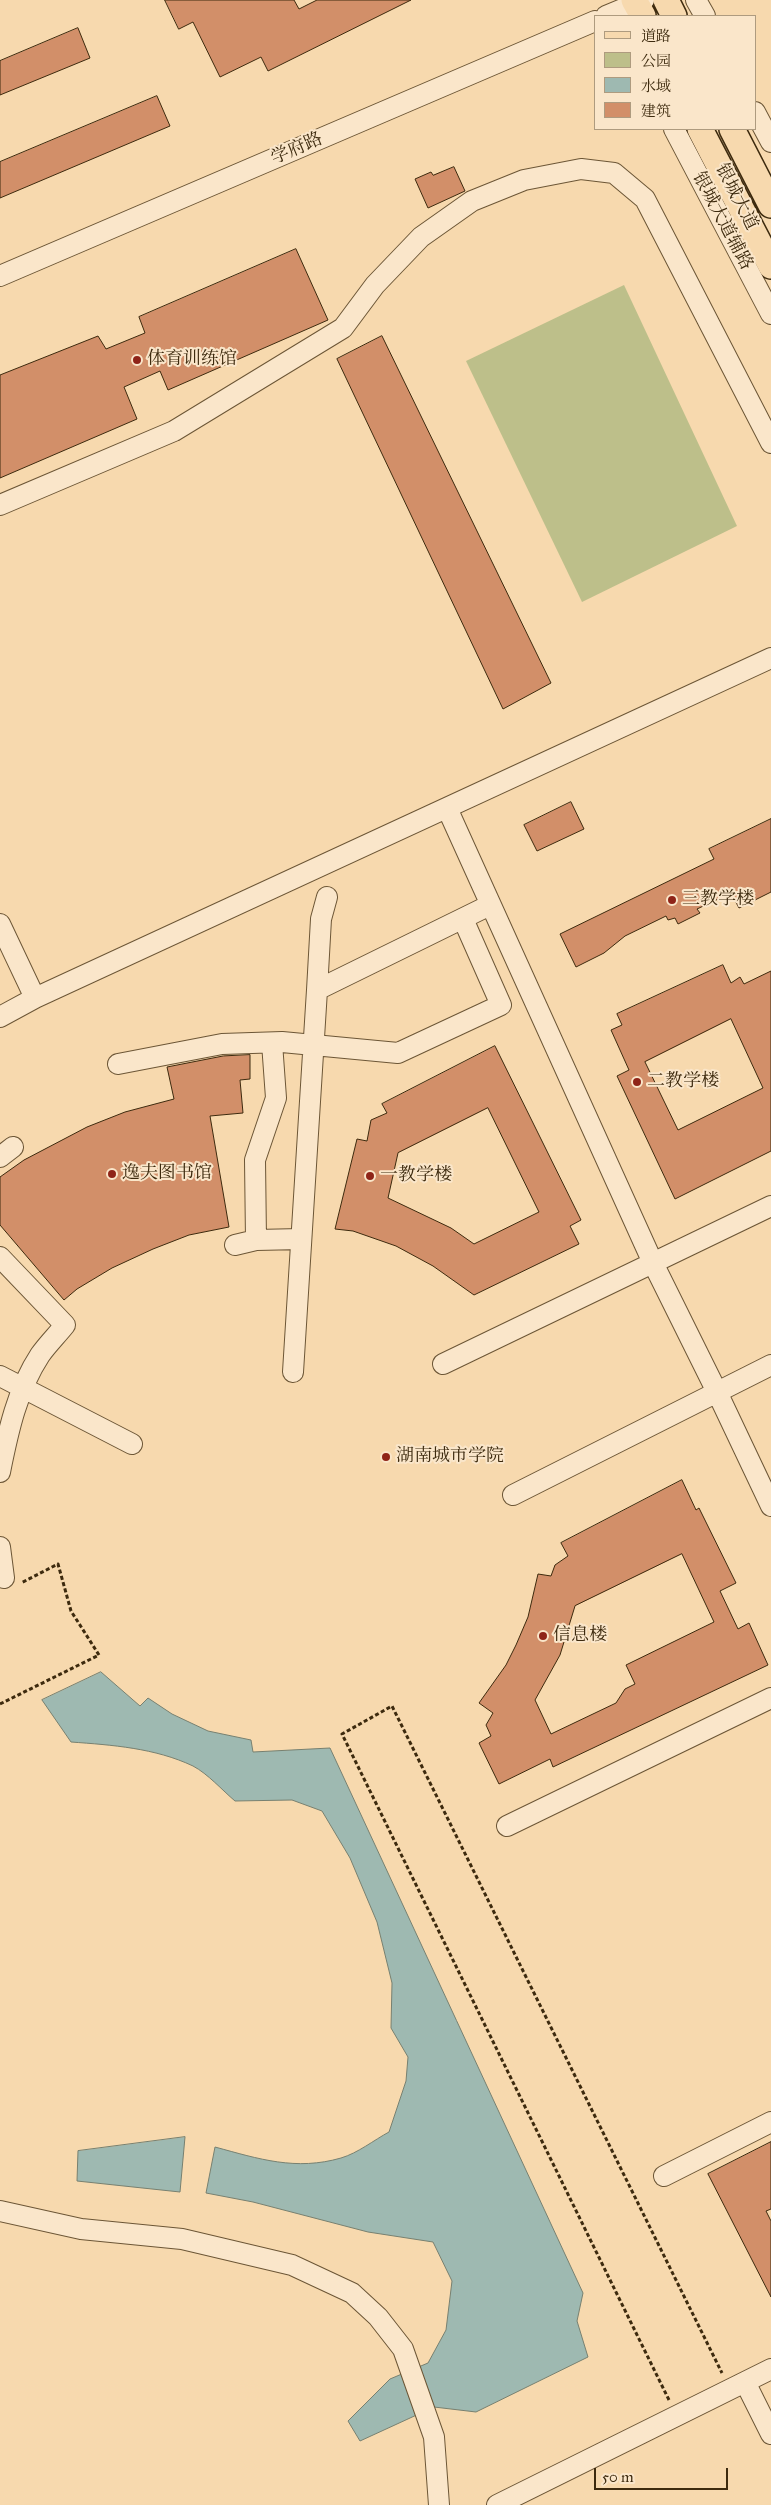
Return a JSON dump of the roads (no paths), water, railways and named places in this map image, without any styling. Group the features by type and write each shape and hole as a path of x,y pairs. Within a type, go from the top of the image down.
{"main road":[{"path":"666,0 674,15"},
{"name":"银城大道","path":"701,130 771,266"},
{"name":"银城大道","path":"733,130 771,205"}],"street":[{"path":"696,0 704,15"},
{"name":"学府路","path":"607,13 639,5"},
{"name":"学府路","path":"0,276 594,19"},
{"path":"756,114 771,142"},
{"name":"银城大道辅路","path":"675,130 771,314"},
{"path":"0,505 174,431 343,328 375,285 420,237 472,201 524,180 581,169 614,173 645,199 771,443"},
{"path":"0,1016 35,998 771,658"},
{"path":"446,808 653,1263 718,1392 771,1506"},
{"path":"293,1372 321,919 328,897"},
{"path":"317,990 490,905"},
{"path":"118,1064 222,1044 272,1043 314,1045 398,1053 501,1005 463,919"},
{"path":"0,924 35,998"},
{"path":"256,1240 256,1160 276,1098 272,1043"},
{"path":"443,1364 771,1206"},
{"path":"235,1245 256,1240 301,1239"},
{"path":"0,1257 64,1325 40,1355 23,1387 7,1436 0,1472"},
{"path":"513,1495 771,1365"},
{"path":"0,1376 132,1444"},
{"path":"0,1548 10,1581"},
{"path":"507,1826 771,1698"},
{"path":"664,2176 771,2122"},
{"path":"0,2211 81,2229 182,2239 292,2265 352,2293 378,2317 403,2350 434,2438 439,2505"},
{"path":"497,2505 771,2369"},
{"path":"738,2385 771,2434"}],"water":[{"path":"101,1672 140,1706 148,1698 172,1714 208,1731 251,1740 253,1752 330,1748 583,2293 577,2321 588,2357 476,2412 434,2407 360,2441 348,2421 390,2379 428,2363 446,2330 452,2281 433,2242 368,2232 253,2202 206,2193 215,2147 278,2162 324,2162 347,2156 360,2150 389,2132 406,2081 408,2057 391,2028 392,1983 377,1922 350,1858 322,1811 292,1800 235,1801 204,1773 179,1760 133,1748 71,1742 42,1700"},
{"path":"185,2137 180,2192 77,2181 78,2151"}],"place":[{"name":"体育训练馆","path":"137,360"},
{"name":"三教学楼","path":"672,900"},
{"name":"二教学楼","path":"637,1082"},
{"name":"逸夫图书馆","path":"112,1174"},
{"name":"一教学楼","path":"370,1176"},
{"name":"湖南城市学院","path":"386,1457"},
{"name":"信息楼","path":"543,1636"}]}
